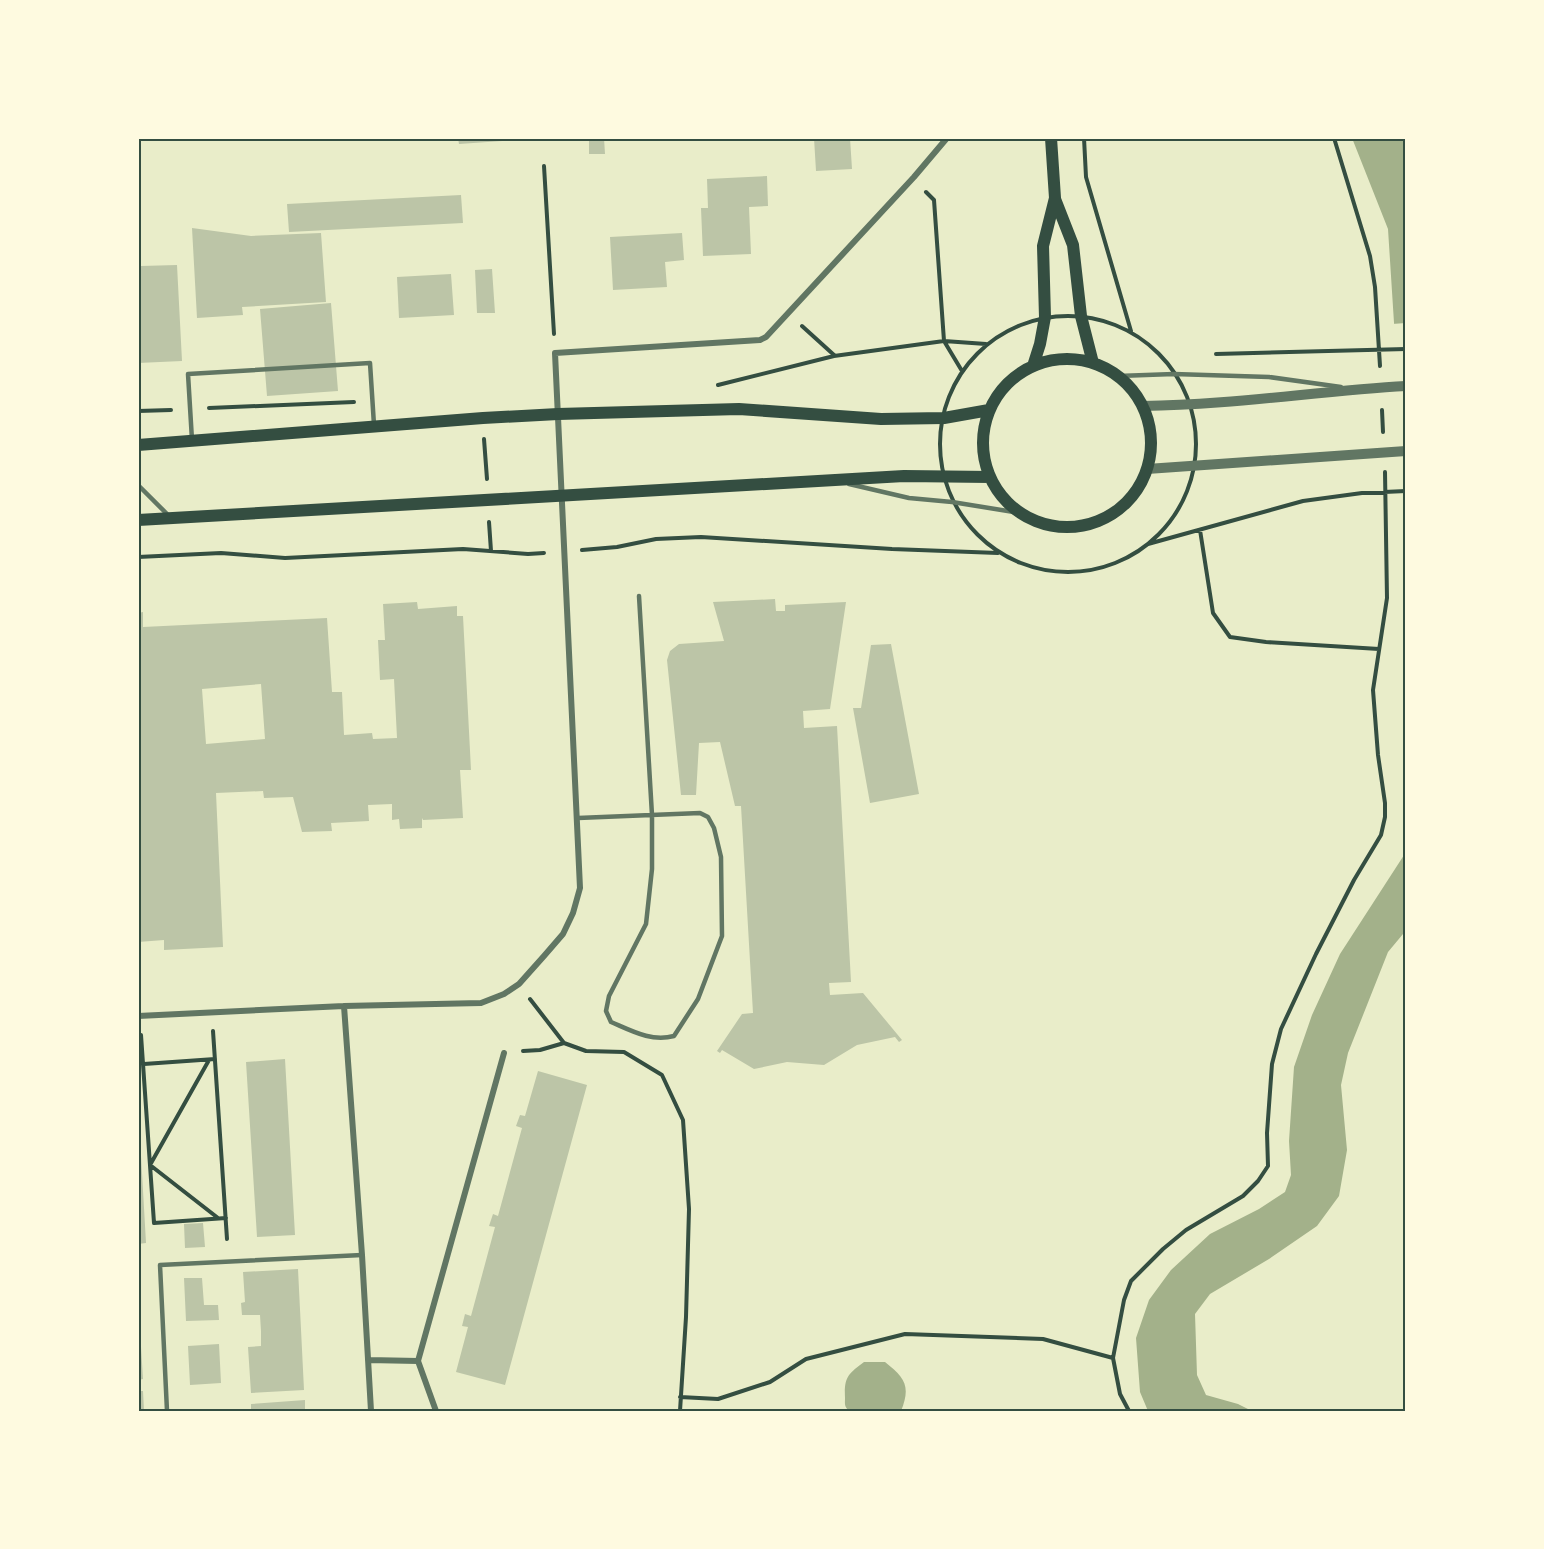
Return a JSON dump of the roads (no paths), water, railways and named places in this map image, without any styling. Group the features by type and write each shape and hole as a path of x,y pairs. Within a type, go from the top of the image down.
{"main road":[{"path":"1033,366 1040,344 1044,317 1043,246 1054,198 1051,138"},
{"path":"1054,198 1073,245 1081,316 1093,363"},
{"path":"1065,359 1093,363 1118,376 1131,388 1143,406 1151,432 1152,450 1148,469 1130,500 1115,512 1098,521 1066,527 1043,524 1020,513 1002,496 990,477 983,445 984,429 990,410 1005,386 1018,375 1033,366 1048,361 1065,359"},
{"path":"138,445 558,414 739,409 881,419 944,418 990,410"},
{"path":"138,520 834,481 945,476 990,477"}],"street":[{"path":"139,1016 344,1006 481,1003 504,994 519,984 562,934 573,913 580,888 555,353 766,338 947,138"},
{"path":"1143,406 1189,406 1406,386"},
{"path":"1148,469 1406,451"},
{"path":"344,1006 371,1411"},
{"path":"436,1411 418,1361 504,1053"},
{"path":"368,1360 418,1361"}],"lane":[{"path":"192,441 188,374 370,363 374,427"},
{"path":"1118,376 1174,374 1269,377 1356,389"},
{"path":"834,481 909,498 1020,513"},
{"path":"138,485 172,519"},
{"path":"578,818 652,815 700,813 708,817 714,828 721,857 722,936 698,999 674,1036 664,1039 653,1038 610,1022 606,1011 609,996 646,924 652,869 652,815 639,596"},
{"path":"167,1411 160,1265 362,1255"}]}
